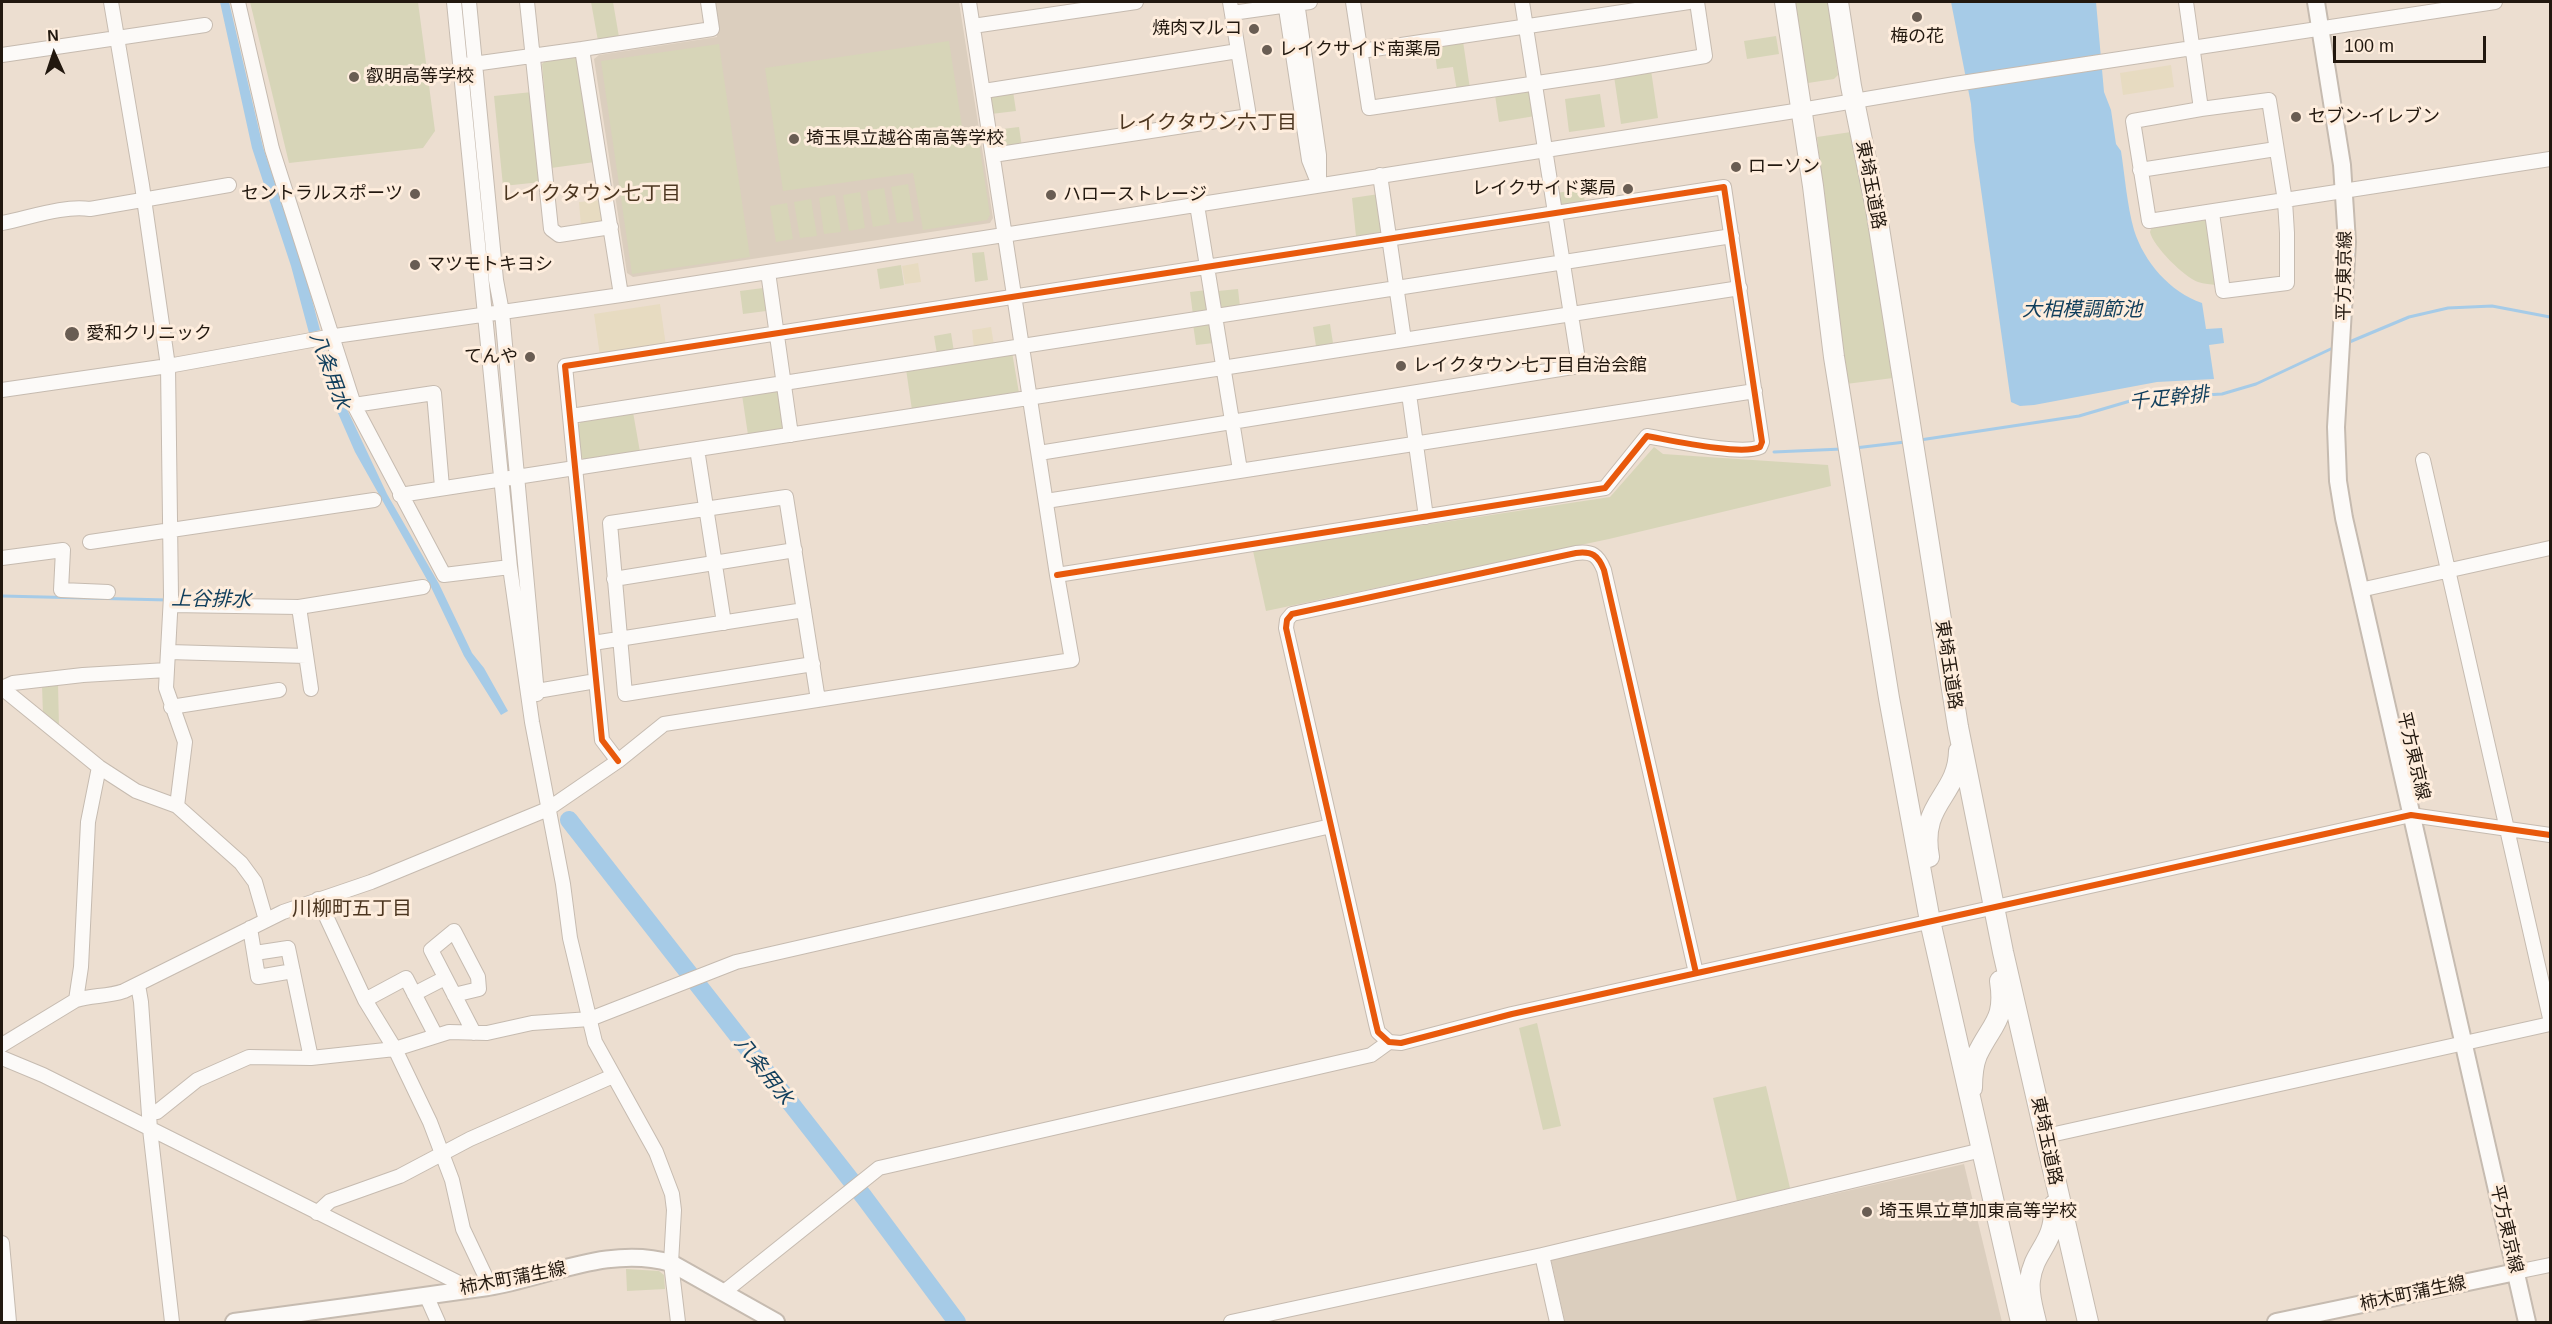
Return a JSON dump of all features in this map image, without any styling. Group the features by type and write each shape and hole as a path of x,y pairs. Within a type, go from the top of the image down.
{"highway":[{"path":"1785,2 1814,186 1834,357 1889,698 1930,921 2021,1323"},
{"name":"東埼玉道路","path":"1838,2 1854,101 1876,209 1959,727 1995,907 2088,1323"},
{"path":"1930,921 1935,891 1926,844 1928,825 1931,812 1954,779 1959,754 1959,727"},
{"path":"1973,1107 1972,1087 1976,1058 2001,1012 2000,982 1992,942 1995,907"},
{"path":"2036,1323 2029,1294 2030,1281 2035,1264 2054,1226 2053,1172"}],"main road":[{"name":"平方東京線","path":"2316,2 2342,165 2347,242 2343,342 2336,427 2338,481 2360,590 2527,1323"},
{"name":"柿木町蒲生線","path":"234,1323 489,1286 612,1258 653,1258 671,1263 776,1323"},
{"name":"柿木町蒲生線","path":"2276,1323 2516,1272"}],"street":[{"path":"111,2 168,366 171,601 166,688 185,742 177,806"},
{"path":"238,2 272,149 327,338 354,405 444,575 510,567"},
{"path":"454,2 510,567 532,722 563,884 570,938 595,1042 668,1178 674,1210 671,1263 678,1323"},
{"path":"469,2 496,280 502,312 548,809"},
{"path":"527,2 535,57 551,229 559,235 611,227"},
{"path":"459,66 535,57 712,29 708,2"},
{"path":"2,1045 76,1000 86,997 109,997 138,985 266,920 318,899 371,882 548,809 618,761 664,724 1072,660 969,2"},
{"path":"973,26 1136,2"},
{"path":"1353,2 1369,108 1706,56 1697,2"},
{"path":"1039,453 1578,366 1522,2"},
{"path":"1361,51 1689,2"},
{"path":"2186,2 2201,109"},
{"path":"2,390 168,366 327,338 621,296 1955,84 2495,2"},
{"path":"993,155 1249,116 1231,7 1295,3 1310,160 1319,185"},
{"path":"2,55 205,25"},
{"path":"582,50 621,296"},
{"path":"984,91 1238,51"},
{"path":"2212,213 2223,291 2287,283 2287,233 2284,201 2268,100 2133,121 2149,221 2212,213 2284,201 2550,159"},
{"path":"2140,170 2276,149"},
{"path":"1380,176 1404,339"},
{"path":"2,223 31,218 44,213 143,201 229,185"},
{"path":"618,761 602,740 566,366 1724,187 1755,391 1762,442 1760,447 1754,450 1680,443 1647,436 1605,488 1057,575"},
{"path":"1197,205 1240,470"},
{"path":"571,416 1732,236"},
{"path":"768,272 791,435"},
{"path":"400,495 1740,288"},
{"path":"1046,501 1755,391"},
{"path":"354,405 434,393 442,488"},
{"path":"1409,394 1426,517"},
{"path":"697,449 724,623"},
{"path":"2423,460 2550,1018"},
{"path":"813,664 625,694 610,523 786,497 819,700"},
{"path":"90,542 374,500"},
{"path":"2360,590 2550,549"},
{"path":"2,558 63,550 61,590 108,592"},
{"path":"614,579 795,550"},
{"path":"1696,973 1604,570 1598,557 1593,553 1576,553 1292,614 1287,620 1286,628 1376,1024 1378,1032 1389,1042 1401,1043 1459,1027 1696,973 2411,815 2550,835"},
{"path":"171,601 299,607 423,587"},
{"path":"299,607 311,689"},
{"path":"593,643 804,610"},
{"path":"169,652 306,656"},
{"path":"167,670 82,675 13,683 2,688 99,767 136,791 177,806 241,863 255,882 266,920"},
{"path":"537,690 596,681"},
{"path":"171,707 279,690"},
{"path":"76,1000 81,967 88,822 99,767"},
{"path":"149,1113 157,1112 197,1080 249,1058 311,1058 395,1050 449,1032 488,1033 532,1023 590,1019 736,962 1331,826"},
{"path":"318,899 365,1000 395,1050 430,1122 452,1180 462,1229 489,1286"},
{"path":"250,928 258,977 293,971"},
{"path":"454,995 479,989 478,977 454,931 431,950 445,978 474,1033"},
{"path":"255,953 288,948 311,1058"},
{"path":"365,1000 406,978 436,1036"},
{"path":"414,994 445,978"},
{"path":"138,985 150,1129 172,1323"},
{"path":"2046,1136 2550,1024"},
{"path":"724,1292 879,1168 896,1162 1371,1055 1389,1042"},
{"path":"2,1058 34,1071 471,1289"},
{"path":"317,1213 330,1201 400,1176 442,1154 612,1076"},
{"path":"1230,1323 1542,1255 1982,1150"},
{"path":"2,1243 9,1323"},
{"path":"1542,1255 1557,1323"},
{"path":"2516,1272 2550,1265"},
{"path":"426,1295 438,1323"}],"shaded area":[{"name":"叡明高等学校","path":"250,2 418,2 435,131 423,148 289,163"},
{"path":"591,2 613,2 619,37 598,41"},
{"name":"埼玉県立越谷南高等学校","path":"713,2 959,2 993,218 990,223 633,277 627,273 594,59 599,55 717,37"},
{"path":"1791,2 1829,2 1838,75 1834,79 1808,83 1803,75"},
{"path":"1776,36 1779,54 1747,59 1744,41"},
{"path":"949,41 965,146 979,144 990,215 987,220 923,230 913,173 783,191 765,68"},
{"path":"1463,41 1470,89 1457,91 1453,67 1437,69 1434,45"},
{"path":"719,44 750,257 632,274 601,61"},
{"path":"575,55 578,59 595,162 551,168 542,64 546,60"},
{"path":"1651,70 1658,118 1621,124 1614,76"},
{"path":"1527,90 1531,94 1535,116 1499,122 1495,95"},
{"path":"1013,91 1016,111 991,114 989,101 993,94"},
{"path":"532,92 541,182 503,186 494,96"},
{"path":"1600,94 1605,127 1569,132 1565,99"},
{"path":"1019,127 1022,147 1002,150 996,146 994,130"},
{"path":"1851,132 1860,161 1893,378 1846,384 1817,137"},
{"path":"908,184 914,221 897,223 891,187"},
{"path":"884,188 890,224 873,227 867,191"},
{"path":"1583,189 1585,203 1564,206 1558,201 1556,193"},
{"path":"860,192 865,228 849,231 843,195"},
{"path":"1379,194 1383,233 1356,236 1352,198"},
{"path":"835,195 841,232 824,234 819,198"},
{"path":"811,199 817,236 800,238 794,202"},
{"path":"787,203 793,239 776,242 770,206"},
{"path":"2206,220 2216,285 2198,282 2185,274 2163,253 2150,232 2152,226"},
{"path":"984,252 988,280 975,282 972,253"},
{"path":"901,265 904,285 880,289 877,269"},
{"path":"763,288 766,311 743,314 740,291"},
{"path":"1238,289 1240,307 1223,308 1219,304 1218,291"},
{"path":"1207,290 1210,308 1204,313 1193,315 1190,292"},
{"path":"1208,322 1212,325 1214,343 1196,345 1193,324"},
{"path":"1330,324 1333,343 1316,346 1313,327"},
{"path":"951,333 954,352 937,354 934,336"},
{"path":"1012,352 1019,393 912,410 906,369"},
{"path":"774,390 780,395 785,424 781,430 748,435 742,395"},
{"path":"633,412 640,452 586,461 580,456 578,426 582,420"},
{"path":"1654,447 1663,454 1828,465 1831,486 1609,539 1266,611 1253,551 1610,497"},
{"path":"58,683 59,728 43,715 42,685"},
{"path":"1537,1023 1561,1126 1543,1130 1519,1028"},
{"path":"1766,1086 1790,1188 1737,1201 1713,1098"},
{"name":"埼玉県立草加東高等学校","path":"1964,1164 2002,1322 1565,1322 1551,1259"},
{"path":"626,1269 659,1271 664,1275 665,1289 627,1291"}],"sand":[{"path":"2171,65 2174,87 2123,95 2120,73"},
{"path":"602,200 604,218 600,223 581,226 579,202"},
{"path":"918,263 921,282 905,284 902,266"},
{"path":"660,304 666,346 600,356 594,314"},
{"path":"991,327 994,345 974,348 972,330"}],"water":[{"path":"220,2 229,2 263,147 304,269 320,330 309,333 291,266 252,148"},
{"name":"大相模調節池","path":"1951,2 2096,2 2104,92 2111,110 2116,144 2121,151 2134,230 2151,264 2169,284 2202,303 2206,329 2222,328 2224,343 2209,345 2214,379 2157,382 2034,405 2020,406 2011,402 1974,140 1971,104"},
{"path":"324,347 336,386 387,494 439,584 472,653 484,668 508,711 501,715 464,656 430,585 355,452 327,388 314,348"}],"waterway":[{"name":"千疋幹排","path":"2347,343 2409,317 2448,308 2492,306 2550,317"},
{"name":"千疋幹排","path":"1920,440 2079,416 2137,399 2222,394 2256,384 2335,347"},
{"name":"千疋幹排","path":"1855,448 1905,442"},
{"name":"千疋幹排","path":"1774,452 1842,449"},
{"name":"上谷排水","path":"2,596 168,600"},
{"name":"八条用水","path":"569,820 864,1197 957,1322"}],"cycle path":[{"path":"618,761 602,740 565,366 1724,187 1762,442 1760,447 1738,450 1722,449 1647,436 1605,488 1057,575"},
{"path":"1696,973 1604,570 1594,555 1576,553 1292,614 1287,620 1286,628 1376,1024 1378,1032 1389,1042 1401,1043 1512,1014 2411,815 2550,835"}],"place":[{"name":"梅の花","path":"1917,17"},
{"name":"焼肉マルコ","path":"1254,29"},
{"name":"レイクサイド南薬局","path":"1267,50"},
{"name":"叡明高等学校","path":"354,77"},
{"name":"セブン-イレブン","path":"2296,117"},
{"name":"埼玉県立越谷南高等学校","path":"794,139"},
{"name":"ローソン","path":"1736,167"},
{"name":"レイクサイド薬局","path":"1628,189"},
{"name":"セントラルスポーツ","path":"415,194"},
{"name":"ハローストレージ","path":"1051,195"},
{"name":"マツモトキヨシ","path":"415,265"},
{"name":"愛和クリニック","path":"72,334"},
{"name":"てんや","path":"530,357"},
{"name":"レイクタウン七丁目自治会館","path":"1401,366"},
{"name":"埼玉県立草加東高等学校","path":"1867,1212"}],"district":[{"name":"レイクタウン六丁目","path":"1207,123"},
{"name":"レイクタウン七丁目","path":"591,194"},
{"name":"川柳町五丁目","path":"352,909"}]}
